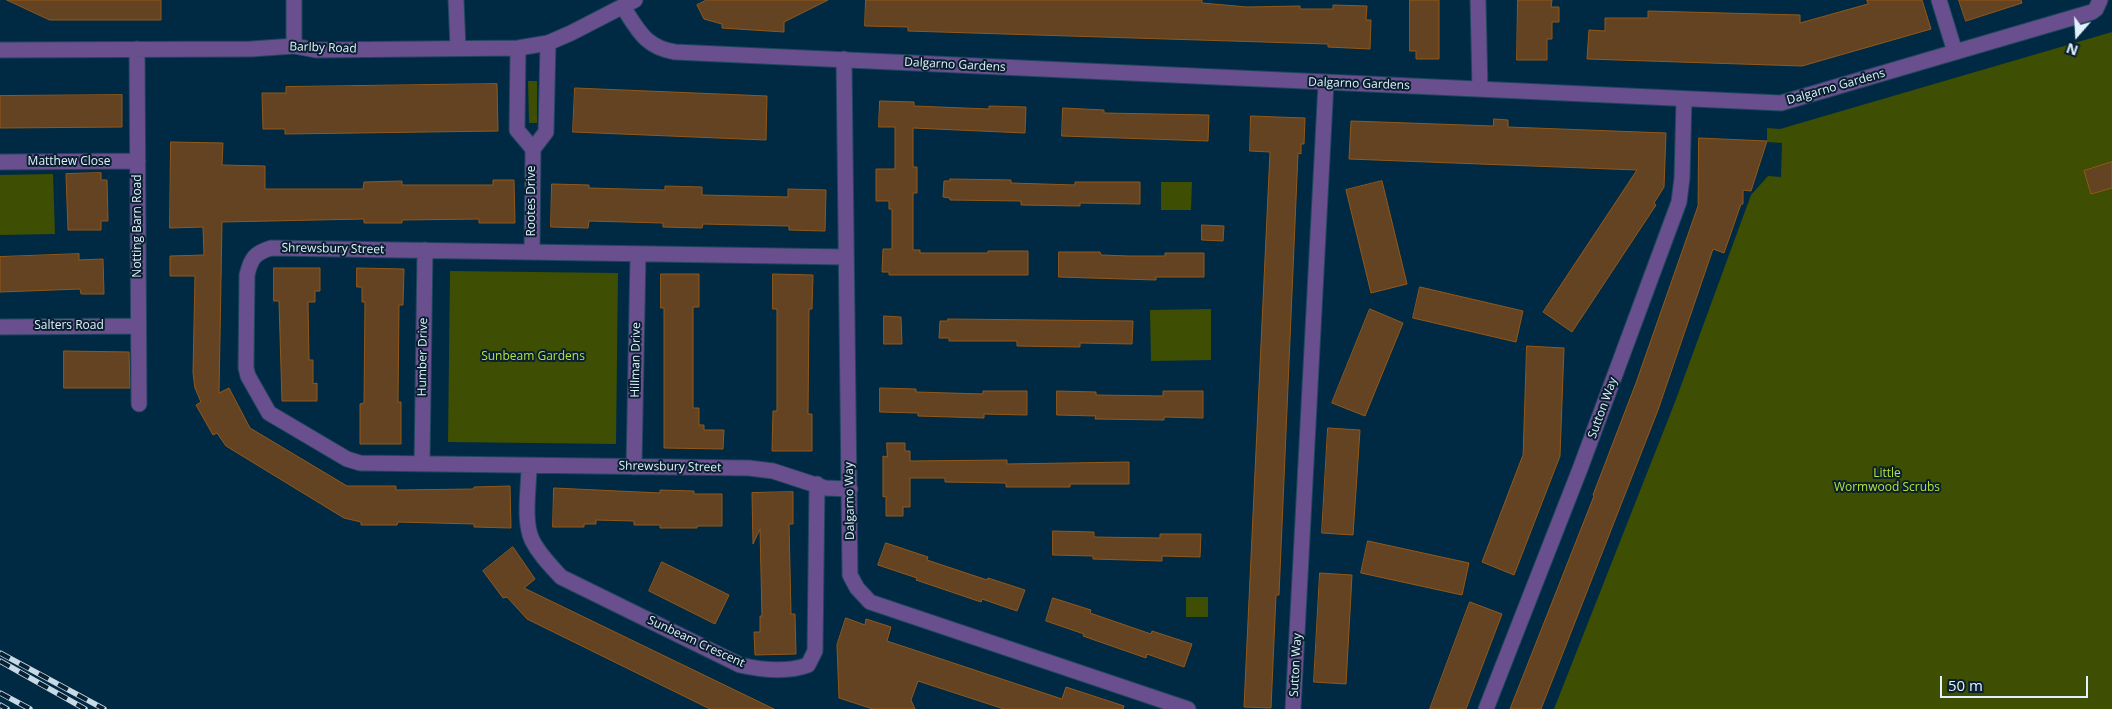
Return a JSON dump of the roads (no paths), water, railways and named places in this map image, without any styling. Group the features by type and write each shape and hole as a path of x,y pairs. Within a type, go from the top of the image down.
{"street":[{"path":"294,0 294,46"},
{"path":"456,0 458,48"},
{"path":"1478,0 1480,89"},
{"path":"1939,0 1954,52"},
{"name":"Dalgarno Gardens","path":"629,3 650,44 674,52 1780,103 2092,12 2100,2"},
{"name":"Barlby Road","path":"0,50 251,49 294,46 316,50 518,48 548,43 629,3"},
{"name":"Rootes Drive","path":"532,252 533,149 546,132 548,43"},
{"name":"Rootes Drive","path":"518,48 517,130 533,149"},
{"name":"Notting Barn Road","path":"136,49 139,404"},
{"name":"Dalgarno Way","path":"844,59 850,575 857,588 870,602 1152,703 1188,709"},
{"name":"Sutton Way","path":"1293,709 1326,82"},
{"name":"Sutton Way","path":"1486,709 1580,469 1679,202 1682,178 1684,100"},
{"name":"Matthew Close","path":"0,162 138,161"},
{"name":"Shrewsbury Street","path":"846,257 271,248 257,253 250,260 247,275 246,368 248,376 269,413 347,459 360,463 749,468 773,471 825,488 850,490"},
{"name":"Humber Drive","path":"422,463 424,250"},
{"name":"Hillman Drive","path":"634,467 638,254"},
{"name":"Salters Road","path":"0,327 138,326"},
{"name":"Sunbeam Crescent","path":"529,466 528,525 532,539 545,560 561,577 740,665 766,670 798,668 808,665 815,651 817,484"}],"railway":[{"path":"0,653 104,709"},
{"path":"0,661 85,709"},
{"path":"0,693 30,709"},
{"path":"0,705 7,709"}],"park label":[{"name":"Sunbeam Gardens","path":"533,357"},
{"name":"Little Wormwood Scrubs","path":"1887,481"}]}
